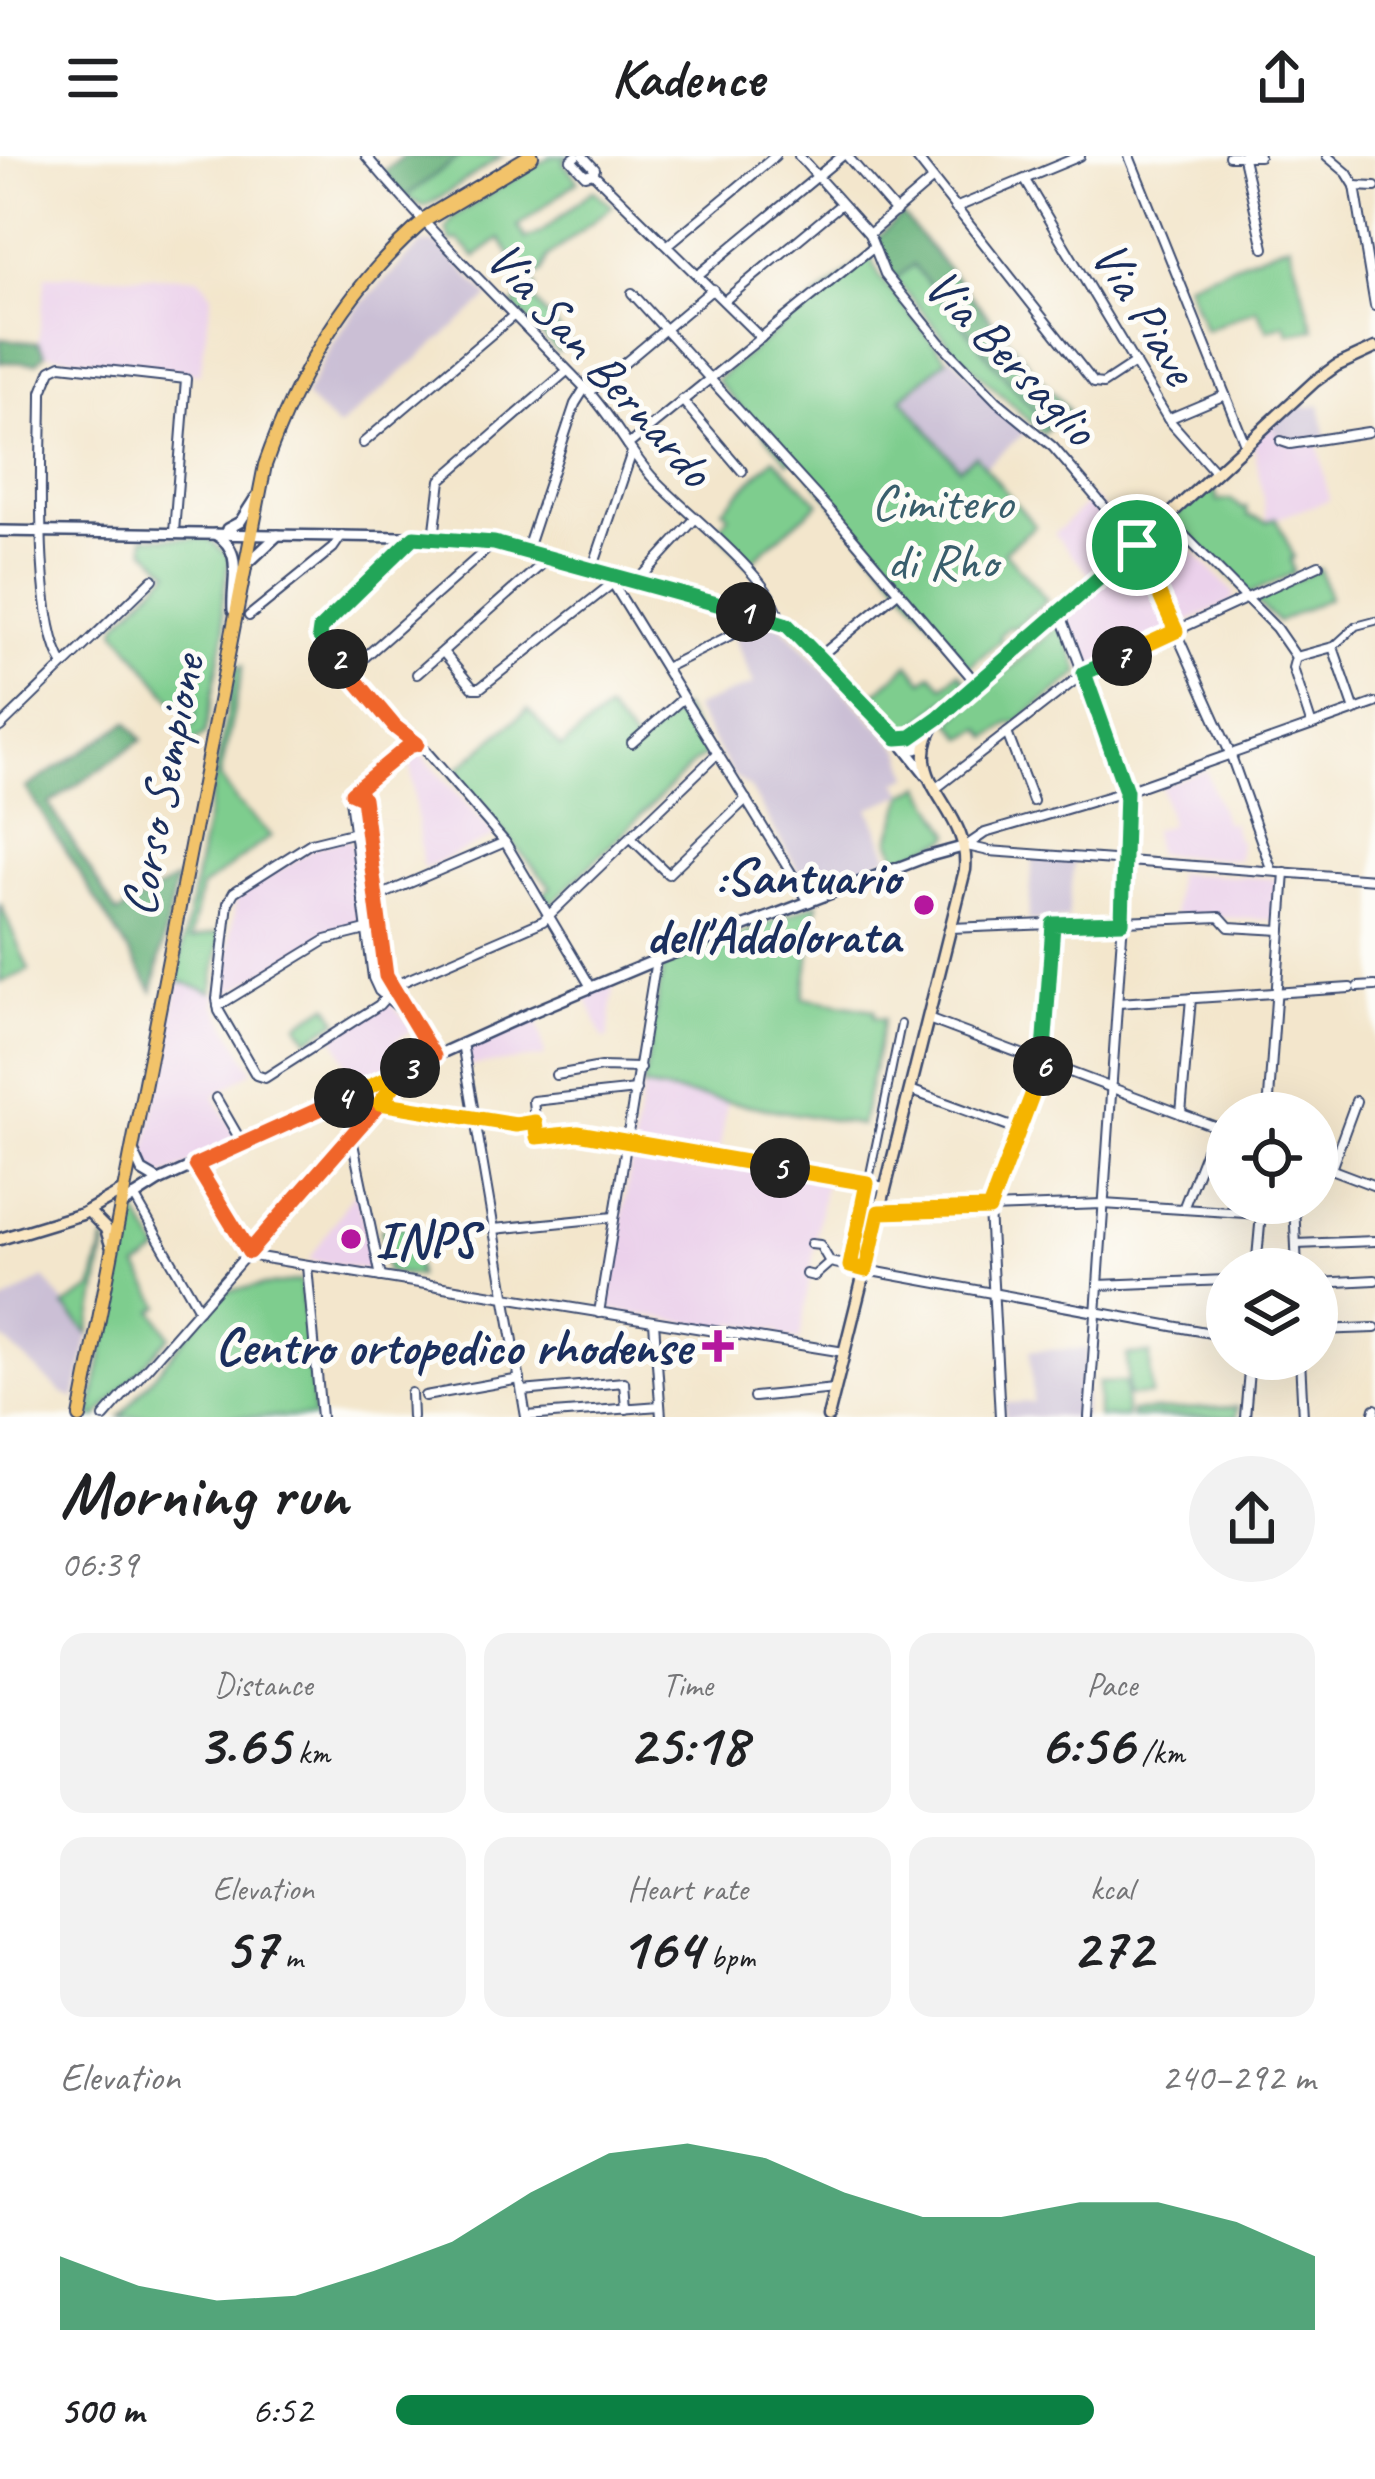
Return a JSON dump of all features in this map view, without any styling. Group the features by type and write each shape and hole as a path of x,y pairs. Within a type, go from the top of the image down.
{"highway":[{"name":"Corso Sempione","path":"425,220 455,192 515,156"},
{"name":"Corso Sempione","path":"425,220 531,156"}],"main road":[{"name":"Corso Sempione","path":"80,1417 241,616 256,497 275,435 309,361 377,266 425,220"},
{"path":"828,1417 965,870 966,846 956,820 927,776 924,747 938,718 1137,545 1314,382 1375,348"},
{"path":"0,1239 126,1198"},
{"path":"87,1214 106,1229 111,1252"}],"street":[{"name":"Via San Bernardo","path":"366,156 587,390 653,478 740,561 775,604 773,618"},
{"path":"580,156 571,160 584,175 593,173 761,338"},
{"path":"668,245 776,156"},
{"name":"Via Bersaglio","path":"799,156 869,234 885,274 941,343 997,401 1052,447 1137,545 1230,753 1272,871"},
{"path":"698,275 844,156 896,212"},
{"path":"915,156 1094,383 1103,384 1135,363"},
{"path":"955,208 1080,156"},
{"path":"1129,156 1245,444"},
{"path":"1228,156 1258,156"},
{"path":"1327,156 1354,186 1375,306"},
{"path":"1243,158 1264,248"},
{"path":"869,234 933,179"},
{"name":"Via Piave","path":"1024,180 1168,419 1216,473"},
{"path":"1354,186 1375,187"},
{"path":"724,301 840,206"},
{"path":"592,570 630,448 707,379 873,247"},
{"path":"526,552 574,404 713,289"},
{"path":"632,293 977,684"},
{"path":"363,443 513,316"},
{"path":"64,665 51,634 42,531 42,392 47,374 61,365 186,379 174,532"},
{"path":"434,538 441,480 567,371"},
{"path":"1168,419 1225,395"},
{"path":"682,400 742,471"},
{"path":"1286,442 1368,432"},
{"path":"210,532 235,526 256,497"},
{"path":"256,497 267,525 278,535"},
{"path":"1166,517 1276,628 1296,658"},
{"path":"637,582 694,519"},
{"path":"0,531 342,535 494,543 614,580 773,618 819,657 927,776"},
{"path":"210,532 228,542 235,553 241,616"},
{"path":"244,568 278,535"},
{"path":"241,616 333,548 342,535"},
{"path":"414,537 318,633 395,727 417,744 506,842 591,988"},
{"path":"348,672 494,543"},
{"path":"417,674 549,558"},
{"path":"934,789 1084,673 1319,565"},
{"path":"0,727 153,579"},
{"path":"443,652 472,688 479,688 614,580"},
{"path":"614,580 809,902"},
{"path":"819,657 899,591"},
{"path":"735,609 737,632"},
{"path":"1060,612 1128,806 1089,1417"},
{"path":"665,668 773,618"},
{"path":"1296,658 1334,647 1358,625 1375,621"},
{"path":"1334,647 1355,710"},
{"path":"1296,658 1293,668 1311,723"},
{"path":"632,742 682,699"},
{"path":"199,1309 126,1198 462,1043 656,960 966,846 1036,810 1125,792 1373,703"},
{"path":"897,738 911,737 938,718"},
{"path":"1007,734 1036,810"},
{"path":"897,738 924,747"},
{"path":"352,793 417,744"},
{"path":"368,829 311,843 230,897 218,1006 256,1075 265,1078 388,990 550,915 716,755"},
{"path":"352,793 363,798 388,990"},
{"path":"352,793 373,979 388,990 434,1056"},
{"path":"631,838 668,874 746,799"},
{"path":"988,832 988,851"},
{"path":"363,903 506,842"},
{"path":"966,846 1375,879"},
{"path":"1269,1092 1285,872"},
{"path":"950,928 1220,917 1229,926 1281,930"},
{"path":"1000,1417 989,1209 1045,1063 1053,924"},
{"path":"218,1006 326,940 380,928"},
{"path":"599,1313 656,960"},
{"path":"1118,1004 1375,986"},
{"path":"1181,1114 1191,998"},
{"path":"928,1018 1206,1123"},
{"path":"850,1266 901,1024"},
{"path":"462,1043 526,1417 661,1411 654,1322"},
{"path":"556,1075 601,1067 640,1068"},
{"path":"104,1417 380,1103 397,1074"},
{"path":"636,1090 533,1101 537,1137 578,1133 885,1187"},
{"path":"910,1090 1020,1130"},
{"path":"216,1098 242,1144"},
{"path":"1338,1150 1356,1101"},
{"path":"380,1103 516,1125 535,1122"},
{"path":"351,1134 381,1277"},
{"path":"132,1147 142,1171 159,1181"},
{"path":"1183,1209 1206,1149"},
{"path":"196,1165 249,1252 307,1266 844,1352"},
{"path":"1338,1172 1375,1186"},
{"path":"879,1212 1102,1204 1206,1209"},
{"path":"494,1228 614,1217"},
{"path":"1295,1224 1296,1248"},
{"path":"1296,1244 1375,1240"},
{"path":"811,1244 820,1245 830,1262 1206,1332"},
{"path":"806,1274 814,1276 830,1262"},
{"path":"307,1266 321,1417"},
{"path":"1338,1282 1375,1280"},
{"path":"1098,1285 1206,1281"},
{"path":"1338,1329 1375,1328"},
{"path":"425,1396 520,1379"},
{"path":"1246,1417 1249,1380"},
{"path":"1301,1380 1303,1417"},
{"path":"522,1391 624,1382 626,1409"},
{"path":"754,1397 835,1389"},
{"path":"411,1393 412,1417"}],"shaded area":[{"path":"432,243 489,297 338,428 305,397 356,310 421,244"},
{"path":"46,275 199,277 212,294 200,374 45,354 38,343"},
{"path":"951,355 1027,431 984,467 975,456 960,468 901,398"},
{"path":"1298,398 1306,408 1320,404 1326,438 1290,443 1270,423"},
{"path":"1270,423 1282,440 1317,439 1329,500 1267,522 1253,439"},
{"path":"1093,497 1134,545 1094,580 1054,534"},
{"path":"1169,527 1235,594 1231,602 1183,624 1176,621 1144,550"},
{"path":"1136,547 1175,630 1085,671 1062,612"},
{"path":"767,620 783,627 902,751 910,776 897,782 905,794 869,808 889,856 810,890 750,788 734,776 693,708 754,684 734,637"},
{"path":"420,753 495,836 423,869 409,754"},
{"path":"1206,770 1225,823 1233,822 1240,840 1239,860 1156,854 1152,830 1170,825 1161,786"},
{"path":"345,838 352,843 361,918 354,927 323,936 230,993 223,990 236,897 316,847"},
{"path":"1033,857 1074,860 1068,919 1028,922"},
{"path":"1175,873 1278,879 1275,920 1174,915"},
{"path":"615,979 608,1038 603,1039 584,991"},
{"path":"179,980 216,994 216,1005 253,1071 214,1096 240,1143 158,1179 145,1155"},
{"path":"387,999 414,1029 396,1040 408,1066 358,1089 334,1035"},
{"path":"536,1011 545,1057 467,1066 463,1044"},
{"path":"643,1088 727,1103 718,1160 825,1179 800,1340 780,1337 780,1331 734,1323 732,1330 607,1309"},
{"path":"357,1188 372,1265 368,1270 309,1260"},
{"path":"44,1278 89,1334 75,1399 62,1393 0,1336 0,1304"},
{"path":"1088,1349 1084,1417 1005,1417 1004,1403 1033,1402 1030,1350"}],"green space":[{"path":"404,156 460,156 405,197 383,172"},
{"path":"460,156 502,156 424,206 405,197"},
{"path":"551,156 569,156 563,162 578,181 518,226 526,239 542,232 593,190 612,206 548,257 542,272 532,279 536,288 532,298 569,342 558,352 513,306 531,288 500,239 475,257 458,240 451,242 446,229 454,216"},
{"path":"902,215 1069,411 1048,429 913,265 895,279 874,241"},
{"path":"1289,243 1314,329 1289,333 1285,324 1268,330 1256,309 1205,330 1186,283"},
{"name":"Cimitero di Rho","path":"870,254 880,277 947,359 902,398 959,468 975,455 1035,526 1004,551 1047,600 1014,628 1009,627 969,667 795,458 789,462 716,380"},
{"path":"913,264 1048,429 1043,434 956,352 895,279"},
{"path":"0,339 38,343 45,354 36,363 0,362"},
{"path":"774,458 819,503 748,564 718,531 729,515 723,509"},
{"path":"1213,484 1218,501 1231,500 1246,507 1248,516 1267,522 1276,518 1294,557 1294,573 1249,594 1172,518"},
{"path":"144,537 209,539 229,557 222,607 225,630 205,734 189,745 180,733 194,724 196,706 189,700 173,701 116,630 170,571 145,549"},
{"path":"1320,569 1329,598 1278,622 1254,600"},
{"path":"1058,626 1080,673 1014,724 989,738 982,729 964,738 950,721"},
{"path":"909,664 923,681 932,674 943,686 959,672 967,682 909,732 900,731 870,698"},
{"path":"243,666 220,777 271,836 201,888 190,940 221,931 212,992 176,980 236,667"},
{"path":"682,707 707,754 552,903 543,894 551,887 452,774 528,709 561,748 607,710 638,746"},
{"path":"128,722 142,740 49,804 117,914 176,879 153,991 26,788"},
{"path":"922,786 951,834 898,859 890,839 905,794"},
{"path":"0,903 29,970 0,983"},
{"path":"818,903 803,998 874,1010 874,1017 884,1019 861,1125 643,1087 663,966"},
{"path":"328,1005 338,1020 308,1039 298,1024"},
{"path":"132,1205 160,1252 138,1268 161,1306 154,1311 170,1336 97,1417 90,1417"},
{"path":"412,1225 418,1276 387,1272 381,1229"},
{"path":"105,1239 89,1334 64,1306 92,1289"},
{"path":"301,1281 314,1417 120,1417 224,1291"},
{"path":"1150,1354 1151,1395 1128,1396 1127,1355"},
{"path":"1125,1382 1126,1417 1098,1417 1098,1383"},
{"path":"1237,1407 1237,1417 1131,1417 1131,1411"}],"place":[{"name":":Santuario dell'Addolorata","path":"924,905"},
{"name":"INPS","path":"351,1239"},
{"name":"Centro ortopedico rhodense","path":"718,1346"}],"route":[{"path":"1137,545 938,718 915,735 897,738 779,619 494,543 414,537 318,633 395,727 417,744 352,793 363,798 386,976 434,1056 397,1074 380,1103 249,1252 196,1165 397,1074 395,1084 380,1103 516,1125 535,1122 537,1137 578,1133 867,1183 850,1266 856,1268 866,1270 879,1212 989,1209 1045,1063 1053,924 1122,922 1126,791 1084,673 1176,631 1137,545"}]}
